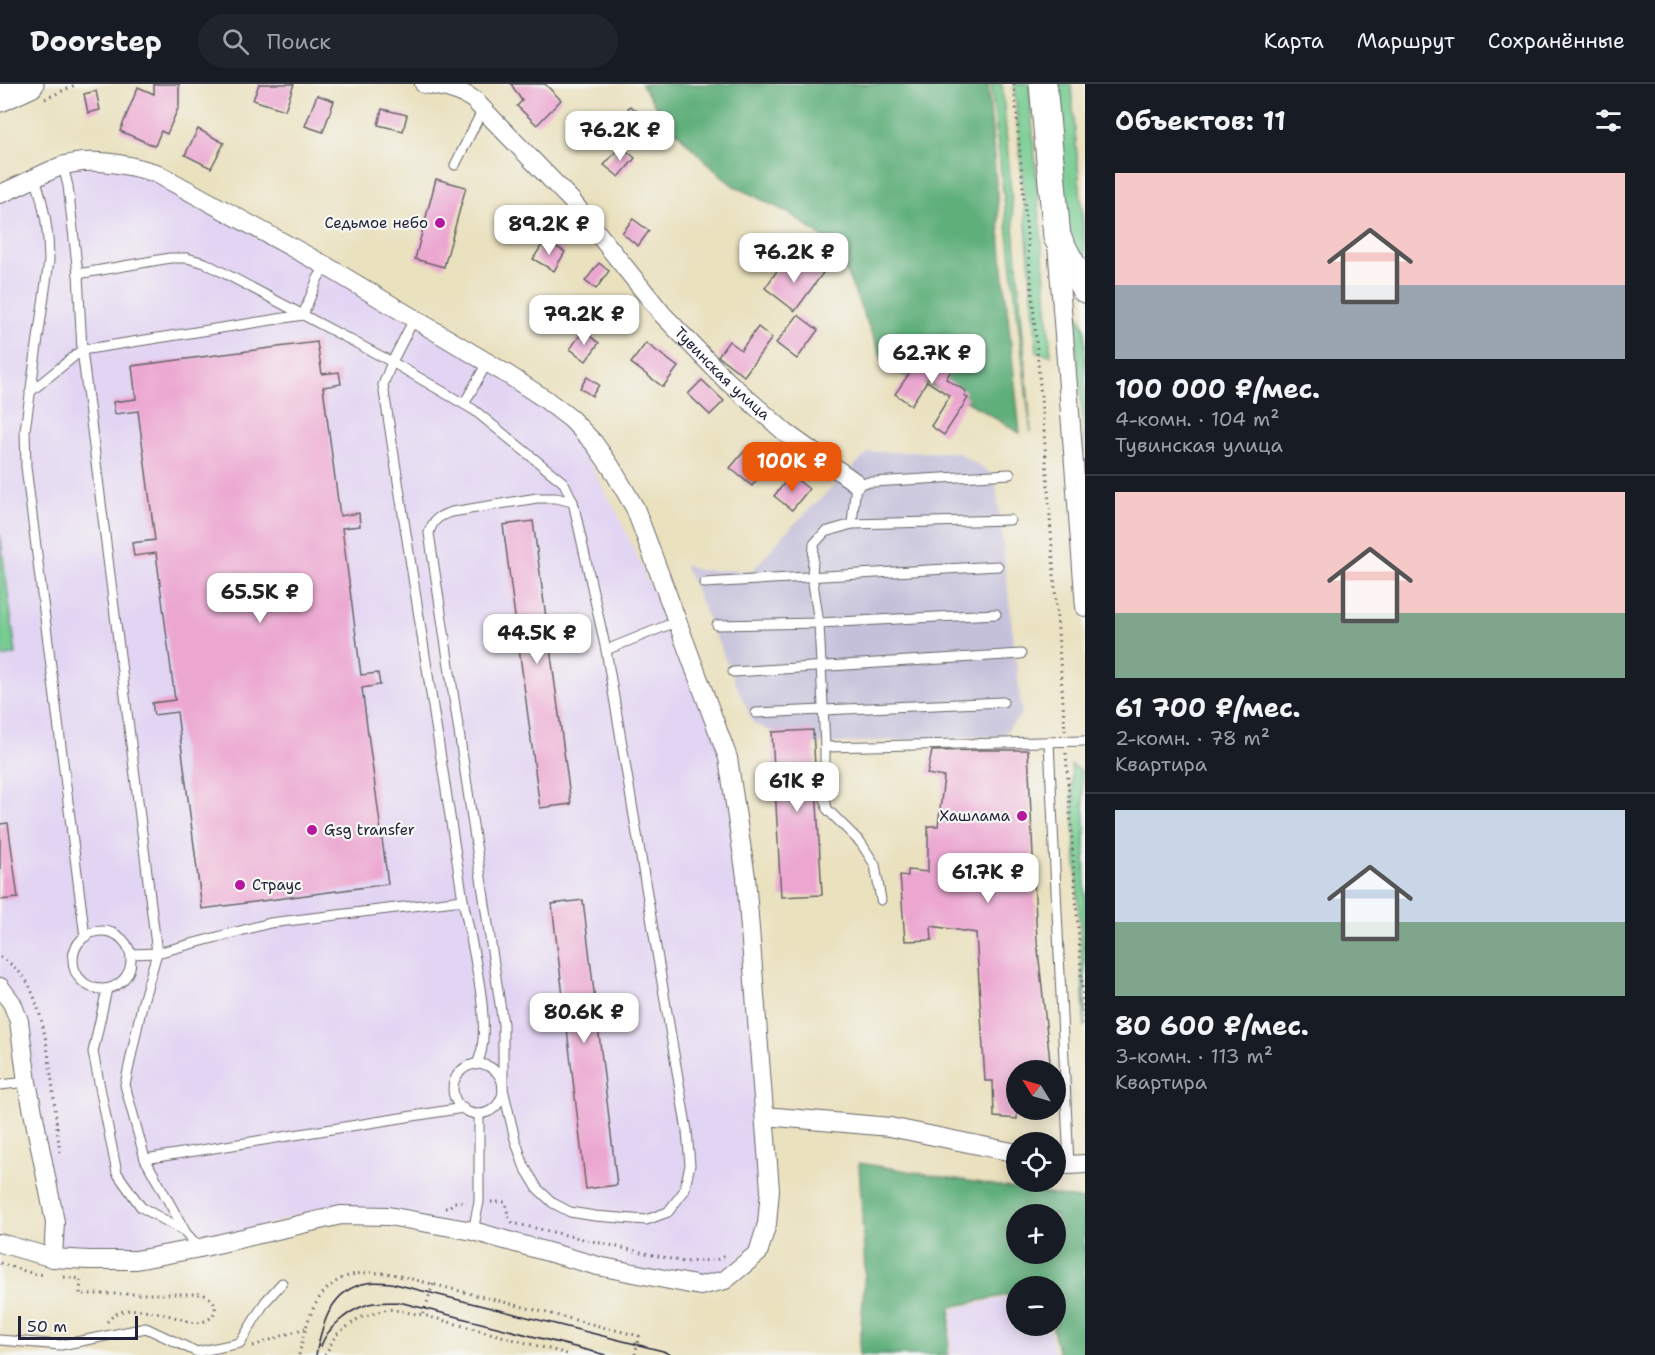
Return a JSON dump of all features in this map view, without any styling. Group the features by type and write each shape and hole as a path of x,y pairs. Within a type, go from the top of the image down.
{"main road":[{"path":"0,98 30,84"},
{"path":"1043,84 1057,237 1085,289"}],"street":[{"name":"Тувинская улица","path":"424,84 468,89 483,109 571,200 663,315 726,380 786,433 856,483"},
{"path":"0,194 63,166 101,162 127,165 156,173 326,266 487,363 545,399 571,419 594,443 611,466 635,508 728,758 746,877 770,1190 767,1224 758,1253 725,1280 700,1286 598,1266 473,1231 388,1216 341,1215 200,1248 136,1260 89,1260 52,1267 0,1243"},
{"path":"1057,237 1085,608"},
{"path":"0,987 12,1003 19,1021 27,1082 55,1222 52,1267"},
{"path":"765,1116 890,1127 1006,1151"}],"lane":[{"path":"455,165 483,109"},
{"path":"63,166 68,186 78,274 82,350 157,953 142,1005 125,1085 145,1159 186,1233 200,1248"},
{"path":"35,177 41,196 49,246 49,261 25,430 26,467 85,937"},
{"path":"78,274 170,258 187,258 205,263 392,362 474,410 564,483 573,502 606,650 687,1131 690,1165 684,1191 668,1212 646,1220 570,1212 554,1203 538,1189 524,1166 502,1082 494,1070 476,1065 459,1074 455,1082 455,1098 463,1108"},
{"path":"303,315 318,278 326,266"},
{"path":"30,392 82,350 303,315"},
{"path":"414,320 392,362 383,386 463,900 484,1018 481,1057 476,1065"},
{"path":"464,404 487,363"},
{"path":"852,524 856,483 1010,474"},
{"path":"145,1159 463,1108 479,1114 497,1106 502,1098 503,1089 503,1024 429,533 432,524 439,516 452,512 537,498 556,498 573,502"},
{"path":"881,900 875,865 861,843 827,809 819,623 812,576 814,544 825,532 852,524 1010,520"},
{"path":"704,583 999,566"},
{"path":"717,625 819,623 996,614"},
{"path":"606,650 678,621"},
{"path":"733,672 1021,654"},
{"path":"756,713 1003,702"},
{"path":"825,747 1085,741"},
{"path":"1049,742 1070,1164"},
{"path":"131,954 157,953 270,923 463,900"},
{"path":"103,931 121,938 131,954 131,963 123,981 107,989 88,986 76,972 74,962 78,944 85,937 103,931"},
{"path":"107,989 93,1052 117,1173 141,1207 186,1233"},
{"path":"0,1085 27,1082"},
{"path":"473,1231 479,1202 479,1114"},
{"path":"0,1340 61,1345 146,1328 197,1352 240,1343 265,1302 282,1283"}],"path":[{"path":"1014,84 1044,432 1085,1028"},
{"path":"0,957 6,960 28,983 43,1021 61,1162"},
{"path":"438,1207 448,1208 454,1202 506,1202 508,1216 513,1223 684,1262 716,1260 731,1253"},
{"path":"0,1263 31,1273 52,1267"},
{"path":"299,1355 305,1328 316,1302 333,1282 362,1273 392,1274 639,1336 635,1355"},
{"path":"61,1277 81,1279 80,1294 200,1294 211,1298 215,1305 216,1312 205,1323 195,1323 139,1309 126,1310 110,1317 99,1338"},
{"path":"423,1315 433,1284"},
{"path":"325,1355 336,1335 359,1318 388,1309 423,1315 571,1355"},
{"path":"243,1350 305,1328"}],"shaded area":[{"path":"127,164 224,210 562,412 617,513 728,758 770,1190 758,1253 700,1286 473,1231 315,1209 200,1248 53,1258 19,1021 0,995 0,194 63,166"},
{"path":"869,452 957,452 995,476 1022,713 1003,736 812,744 767,730 753,723 684,564 698,570 752,571 785,533"},
{"path":"1006,1297 1006,1336 1051,1336 1055,1355 950,1355 953,1309"}],"green space":[{"path":"641,84 988,84 1003,270 1020,433 960,397 886,368 836,247 789,213 732,185 664,118"},
{"path":"991,84 1002,84 1031,433"},
{"path":"1014,84 1029,84 1051,355 1037,352"},
{"path":"1052,84 1071,84 1085,248 1085,289 1065,252"},
{"path":"1069,294 1085,329 1085,454 1077,348 1069,346"},
{"path":"0,534 16,654 0,657"},
{"path":"1071,765 1081,771 1085,817 1085,1027"},
{"path":"859,1163 1006,1187 1006,1192 1035,1192 1084,1200 1085,1349 1082,1355 1059,1355 1054,1336 1066,1336 1066,1276 1006,1276 1006,1295 951,1307 948,1355 859,1355 865,1271"}],"building":[{"path":"154,84 179,84 179,106 167,134 161,131 155,146 120,131 138,87 154,94"},
{"path":"259,84 294,84 285,110 253,100"},
{"path":"511,84 545,84 561,100 537,125 517,106 522,101"},
{"path":"96,91 100,110 88,113 84,94"},
{"path":"317,95 334,101 323,132 305,126"},
{"path":"630,106 666,132 658,143 624,114"},
{"path":"382,109 407,115 403,131 378,125"},
{"path":"198,129 224,143 211,168 185,155"},
{"path":"621,146 635,158 619,177 604,165"},
{"name":"Седьмое небо","path":"436,179 466,187 444,267 415,259"},
{"path":"633,219 649,231 638,246 622,233"},
{"path":"545,240 565,252 554,271 533,259"},
{"path":"803,259 823,273 795,311 765,288 781,265 793,273"},
{"path":"599,263 609,271 596,289 585,281"},
{"path":"798,315 818,330 797,359 776,343"},
{"path":"758,327 772,338 744,376 718,356 729,341 741,350"},
{"path":"583,331 599,343 586,361 570,349"},
{"path":"317,342 322,374 339,372 341,384 323,387 340,516 359,513 360,526 342,528 361,675 378,673 380,685 362,688 388,884 202,909 177,712 154,715 152,703 175,700 156,553 134,556 132,543 155,540 138,411 115,414 113,402 136,399 132,366"},
{"path":"646,343 678,367 663,387 631,363"},
{"path":"916,344 953,367 946,379 966,391 964,396 968,398 944,435 931,426 950,396 927,381 911,405 895,394 911,371 903,366"},
{"path":"587,377 599,385 592,396 580,388"},
{"path":"702,380 724,401 710,415 688,394"},
{"path":"747,448 768,466 752,486 730,468"},
{"path":"791,475 809,489 792,510 774,496"},
{"path":"533,521 571,804 540,808 503,525"},
{"path":"813,730 822,895 781,897 772,732"},
{"path":"1028,750 1037,941 1050,1060 1006,1060 1006,1118 994,1117 993,1081 985,1081 976,933 931,926 932,940 905,941 900,875 908,876 908,870 928,872 928,826 938,826 944,777 927,774 932,751"},
{"path":"8,823 18,898 0,900 0,824"},
{"path":"583,900 617,1185 586,1189 552,904"}],"tram line":[{"path":"316,1355 325,1320 337,1300 345,1292 355,1287 376,1282 391,1283 663,1351 671,1355"},
{"path":"321,1346 333,1327 352,1311 370,1304 399,1302 606,1355"}],"place":[{"name":"Седьмое небо","path":"440,223"},
{"name":"Хашлама","path":"1022,816"},
{"name":"Gsg transfer","path":"312,830"},
{"name":"Страус","path":"240,885"}]}
